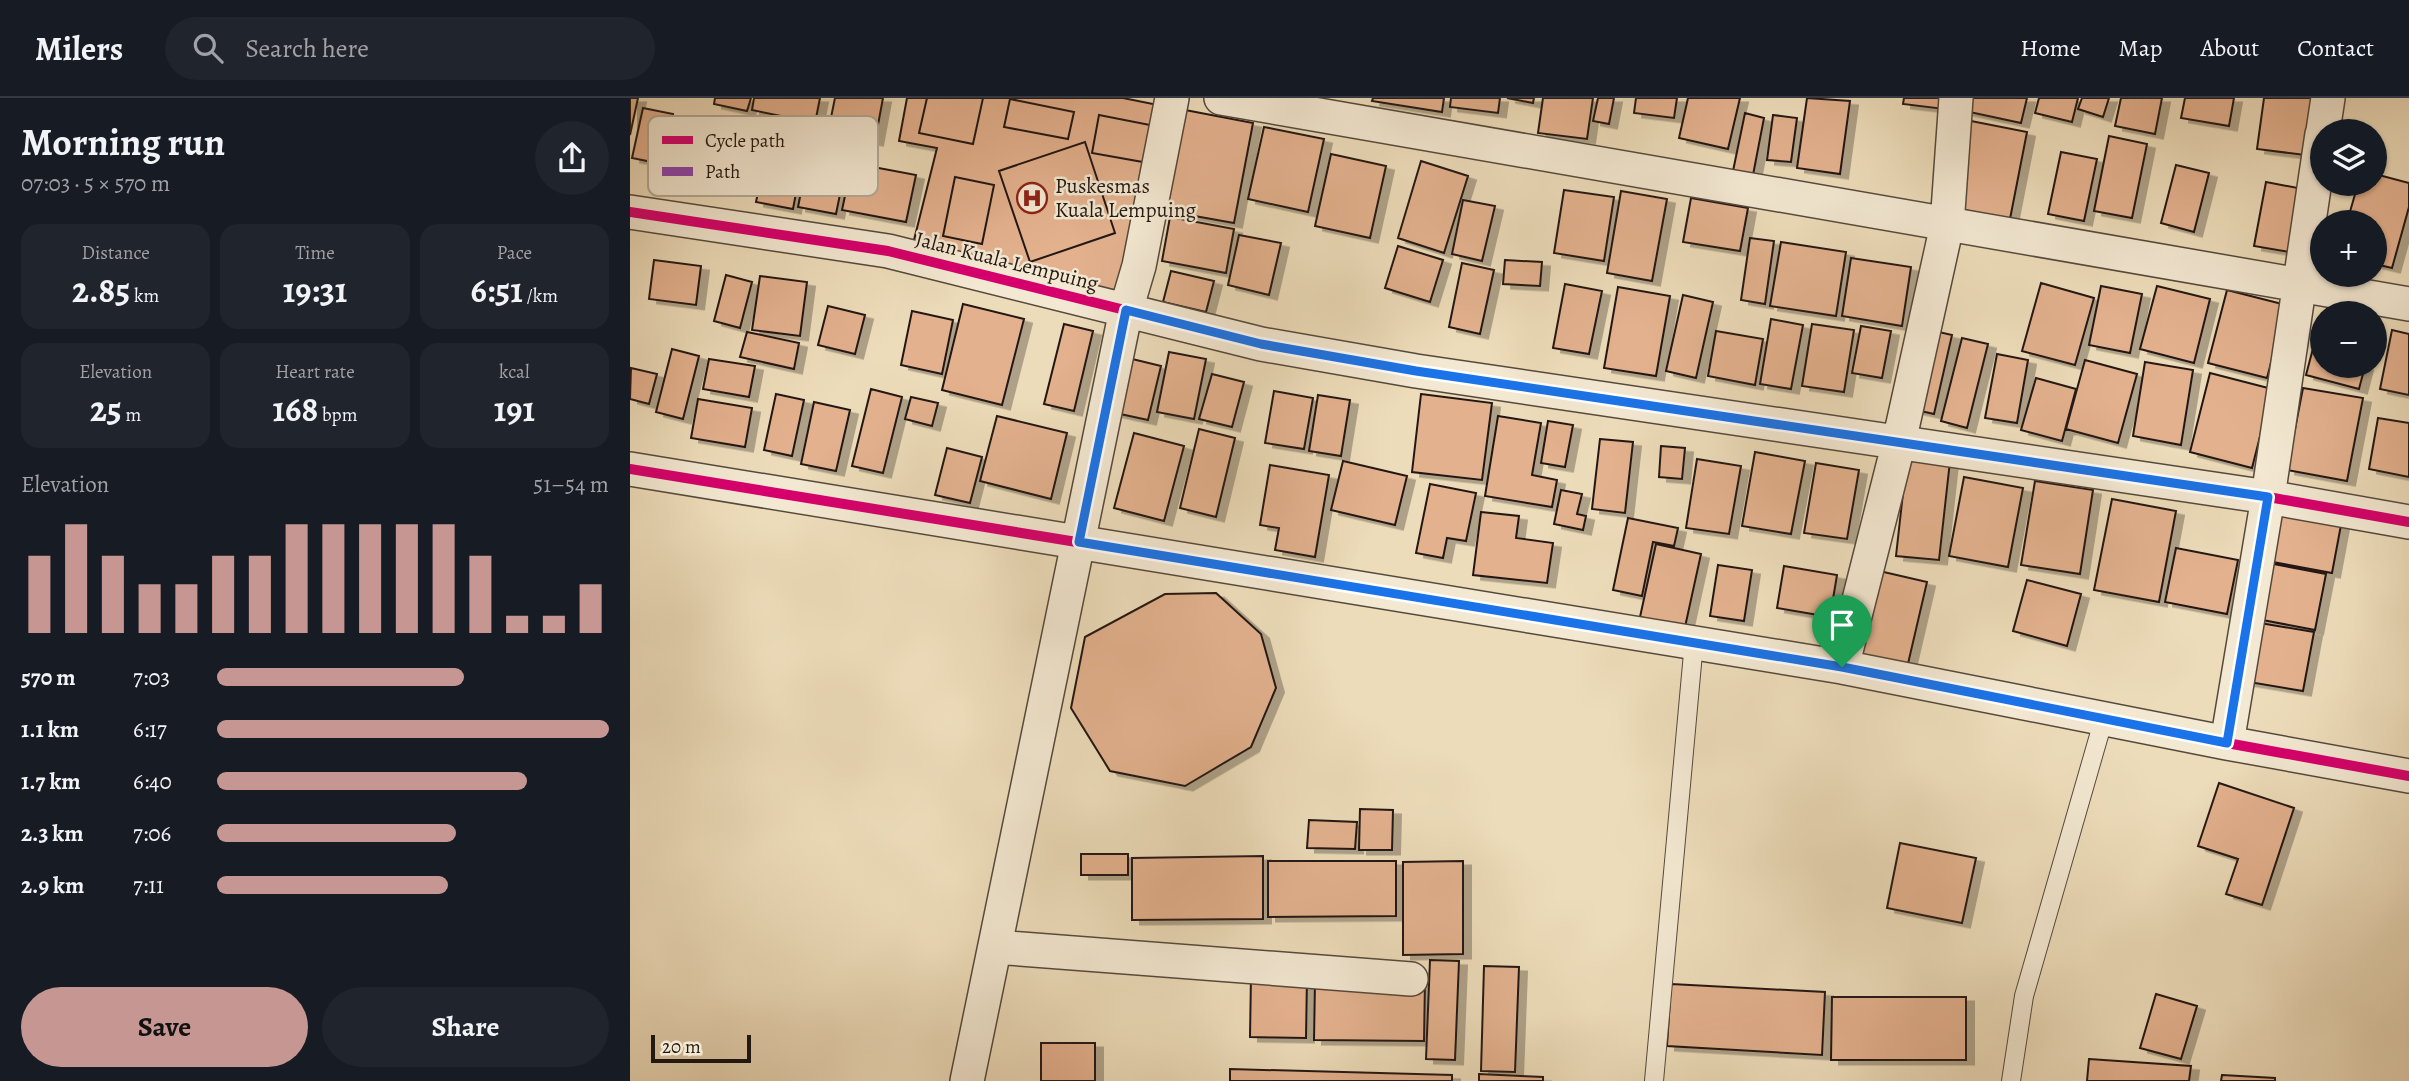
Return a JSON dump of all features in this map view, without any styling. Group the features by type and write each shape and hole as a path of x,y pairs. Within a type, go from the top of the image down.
{"street":[{"path":"967,1081 1126,310 1139,266 1171,98"},
{"path":"1221,98 2409,304"},
{"path":"1842,667 1899,442 1947,225 1956,98"},
{"path":"2325,119 2328,98"},
{"path":"2227,743 2268,497 2313,196"},
{"name":"Jalan Kuala Lempuing","path":"630,212 888,251 1261,344 1416,371 2268,497 2409,522"},
{"path":"630,469 1842,667 2409,776"},
{"path":"995,947 1411,979"}],"lane":[{"path":"1654,1081 1694,642"},
{"path":"2011,1081 2024,996 2104,718"}],"building":[{"path":"630,98 638,98 630,135"},
{"path":"715,98 751,98 747,111 714,104"},
{"path":"754,98 820,98 816,116 781,116 752,110"},
{"path":"835,98 883,98 878,125 878,116 831,116"},
{"name":"Puskesmas Kuala Lempuing","path":"907,98 1123,98 1163,106 1118,293 912,248 937,148 899,141"},
{"path":"927,98 983,98 973,144 919,133"},
{"path":"1373,98 1444,98 1442,112 1372,101"},
{"path":"1451,98 1500,98 1498,113 1450,107"},
{"path":"1507,98 1534,98 1533,103"},
{"path":"1543,98 1593,98 1587,139 1538,133"},
{"path":"1598,98 1614,98 1609,124 1593,121"},
{"path":"1636,98 1677,98 1674,118 1634,113"},
{"path":"1688,98 1740,98 1728,149 1679,138"},
{"path":"1807,98 1850,101 1840,174 1797,168"},
{"path":"1904,98 1945,98 1944,109 1903,104"},
{"path":"1968,98 2027,98 2021,123 1965,111"},
{"path":"2039,98 2078,98 2072,122 2035,113"},
{"path":"2082,98 2109,98 2103,117 2078,109"},
{"path":"2121,98 2162,98 2155,134 2115,126"},
{"path":"2185,98 2234,98 2229,126 2181,118"},
{"path":"2264,98 2313,98 2305,155 2257,149"},
{"path":"1010,99 1074,112 1068,139 1004,127"},
{"path":"643,108 673,114 648,116 648,161 632,158"},
{"path":"1180,109 1253,123 1234,223 1161,210"},
{"path":"1745,113 1764,118 1753,175 1733,171"},
{"path":"1099,115 1150,125 1143,162 1092,153"},
{"path":"1773,115 1797,118 1791,162 1767,160"},
{"path":"1971,121 2027,132 2010,219 1954,208"},
{"path":"1264,127 1324,139 1308,212 1248,199"},
{"path":"2109,136 2147,144 2132,218 2094,211"},
{"path":"1085,142 1115,233 1030,262 999,171"},
{"path":"2061,152 2097,159 2084,221 2048,214"},
{"path":"1331,154 1386,166 1370,238 1315,226"},
{"path":"1421,161 1468,176 1444,253 1398,238"},
{"path":"2176,165 2209,173 2194,232 2161,223"},
{"path":"878,168 916,175 906,222 842,210 845,196 878,196"},
{"path":"955,177 994,185 982,244 943,236"},
{"path":"2387,177 2409,183 2409,207 2392,268 2387,267 2387,210 2350,210 2355,196 2387,196"},
{"path":"2266,182 2303,189 2290,252 2254,246"},
{"path":"1564,190 1614,197 1604,261 1554,253"},
{"path":"1621,191 1667,199 1652,281 1607,273"},
{"path":"757,196 795,196 793,209 756,202"},
{"path":"800,196 840,196 836,214 798,207"},
{"path":"1691,198 1748,208 1740,251 1683,242"},
{"path":"1463,200 1495,206 1482,261 1452,254"},
{"path":"1170,217 1234,229 1226,273 1162,261"},
{"path":"1239,235 1281,243 1269,295 1228,285"},
{"path":"1750,238 1774,241 1765,304 1741,300"},
{"path":"1781,242 1846,252 1836,316 1770,306"},
{"path":"1398,246 1443,260 1430,302 1385,288"},
{"path":"1851,258 1911,267 1902,326 1842,316"},
{"path":"654,260 701,266 696,305 649,299"},
{"path":"1505,260 1542,262 1540,286 1503,284"},
{"path":"1462,263 1494,270 1480,334 1449,327"},
{"path":"1171,271 1214,281 1206,312 1163,302"},
{"path":"726,275 752,282 740,328 714,321"},
{"path":"760,276 807,282 800,336 752,330"},
{"path":"2041,283 2094,298 2075,365 2022,351"},
{"path":"1565,284 1602,291 1589,354 1553,348"},
{"path":"2101,286 2142,294 2130,353 2089,345"},
{"path":"2157,286 2210,299 2194,363 2140,349"},
{"path":"1618,287 1670,296 1656,376 1604,368"},
{"path":"2227,290 2286,305 2267,378 2208,363"},
{"path":"1683,295 1713,302 1696,378 1666,371"},
{"path":"963,304 1024,319 1002,405 942,390"},
{"path":"828,306 865,315 855,354 818,345"},
{"path":"912,311 953,320 942,374 901,365"},
{"path":"1771,319 1803,325 1791,389 1760,384"},
{"path":"1064,324 1093,331 1074,411 1044,404"},
{"path":"1812,324 1854,330 1844,392 1802,386"},
{"path":"1861,326 1891,331 1882,378 1852,373"},
{"path":"1930,330 1952,335 1934,414 1912,409"},
{"path":"2392,330 2409,334 2409,395 2380,389 2382,378 2387,378 2387,355"},
{"path":"1716,331 1763,339 1755,385 1708,376"},
{"path":"747,332 799,343 794,369 740,357"},
{"path":"1962,338 1988,344 1967,428 1941,421"},
{"path":"672,349 699,356 683,419 656,412"},
{"path":"1169,352 1206,359 1194,419 1157,412"},
{"path":"1997,354 2028,360 2017,423 1985,418"},
{"path":"1124,357 1161,366 1148,420 1111,412"},
{"path":"709,359 755,366 749,397 703,389"},
{"path":"2085,360 2137,374 2118,443 2066,429"},
{"path":"2310,360 2310,376 2306,375"},
{"path":"2145,362 2193,370 2181,445 2133,436"},
{"path":"631,368 657,374 649,404 630,399"},
{"path":"2210,373 2272,389 2252,468 2190,452"},
{"path":"1212,374 1244,382 1232,427 1199,419"},
{"path":"2036,378 2076,389 2062,441 2021,430"},
{"path":"2317,378 2362,378 2359,389"},
{"path":"2303,388 2363,398 2347,481 2287,470"},
{"path":"871,389 902,397 883,473 852,466"},
{"path":"1274,391 1313,398 1304,449 1265,443"},
{"path":"776,394 804,400 792,456 764,450"},
{"path":"1421,394 1492,403 1482,480 1412,472"},
{"path":"1318,395 1350,400 1341,456 1309,451"},
{"path":"911,397 938,403 932,426 905,419"},
{"path":"698,399 752,408 745,447 691,438"},
{"path":"814,402 850,410 836,471 801,464"},
{"path":"997,416 1067,433 1051,499 980,481"},
{"path":"1498,416 1541,423 1532,475 1557,480 1552,507 1485,496"},
{"path":"2378,418 2409,423 2409,477 2369,469"},
{"path":"1548,421 1573,425 1565,467 1541,463"},
{"path":"1199,429 1235,438 1216,517 1180,508"},
{"path":"1134,433 1184,446 1164,521 1114,508"},
{"path":"1600,439 1633,442 1625,513 1592,509"},
{"path":"1661,446 1685,448 1682,479 1659,477"},
{"path":"947,448 982,457 970,503 935,495"},
{"path":"1755,452 1805,461 1791,534 1742,526"},
{"path":"1907,457 1950,461 1939,560 1896,556"},
{"path":"1697,459 1741,466 1729,534 1686,528"},
{"path":"1343,461 1407,476 1395,525 1331,510"},
{"path":"1816,463 1859,470 1847,539 1804,533"},
{"path":"1270,465 1329,475 1315,557 1275,550 1279,528 1260,525"},
{"path":"1964,477 2023,488 2008,567 1949,556"},
{"path":"2035,481 2093,490 2080,574 2021,565"},
{"path":"1430,484 1476,493 1466,541 1447,538 1443,558 1416,553"},
{"path":"1561,490 1582,494 1577,514 1586,516 1583,530 1554,524"},
{"path":"2112,499 2176,511 2159,602 2094,590"},
{"path":"1481,512 1519,516 1516,538 1553,543 1547,583 1473,575"},
{"path":"2272,512 2341,525 2332,573 2262,560"},
{"path":"1628,518 1678,528 1674,546 1653,542 1642,596 1613,590"},
{"path":"1656,544 1701,554 1685,627 1640,617"},
{"path":"2176,548 2238,560 2227,614 2165,602"},
{"path":"2263,562 2326,574 2315,630 2252,618"},
{"path":"1718,565 1752,570 1744,621 1710,616"},
{"path":"1784,566 1837,575 1830,617 1777,608"},
{"path":"1875,570 1927,582 1907,668 1855,656"},
{"path":"2027,580 2081,594 2067,646 2013,631"},
{"path":"1216,593 1261,634 1276,688 1251,747 1185,786 1110,771 1071,708 1085,637 1165,594"},
{"path":"2254,622 2314,632 2303,691 2243,681"},
{"path":"2219,783 2294,808 2262,905 2226,894 2238,859 2198,846"},
{"path":"1360,809 1393,810 1392,850 1359,850"},
{"path":"1309,820 1357,822 1355,849 1307,848"},
{"path":"1900,843 1976,858 1962,923 1887,908"},
{"path":"1081,854 1128,854 1128,875 1081,875"},
{"path":"1263,856 1263,919 1132,920 1132,858"},
{"path":"1268,861 1396,861 1396,916 1268,917"},
{"path":"1463,861 1463,954 1403,955 1403,862"},
{"path":"1430,960 1459,961 1455,1060 1426,1059"},
{"path":"1484,966 1519,967 1515,1072 1481,1071"},
{"path":"1251,976 1307,977 1306,1038 1250,1037"},
{"path":"1315,981 1425,981 1424,1041 1314,1040"},
{"path":"1671,984 1825,992 1822,1055 1667,1046"},
{"path":"2156,994 2197,1006 2181,1059 2140,1048"},
{"path":"1832,997 1966,997 1966,1060 1831,1060"},
{"path":"1041,1043 1095,1043 1095,1081 1041,1081"},
{"path":"2089,1059 2191,1066 2189,1081 2087,1081"},
{"path":"1230,1069 1452,1075 1452,1081 1230,1081"},
{"path":"1479,1074 1543,1077 1543,1081 1479,1081"},
{"path":"2222,1075 2275,1078 2275,1081 2221,1081"}],"marked path":[{"path":"2227,743 2268,497"}],"cycle path":[{"path":"630,212 888,251 1261,344 1416,371 2268,497 2409,522"},
{"path":"630,469 1842,667 2409,776"}],"place":[{"name":"Puskesmas Kuala Lempuing","path":"1032,198"}],"route":[{"path":"1126,310 1261,344 1416,371 2268,497 2227,743 1842,667 1079,542 1126,310"}]}
